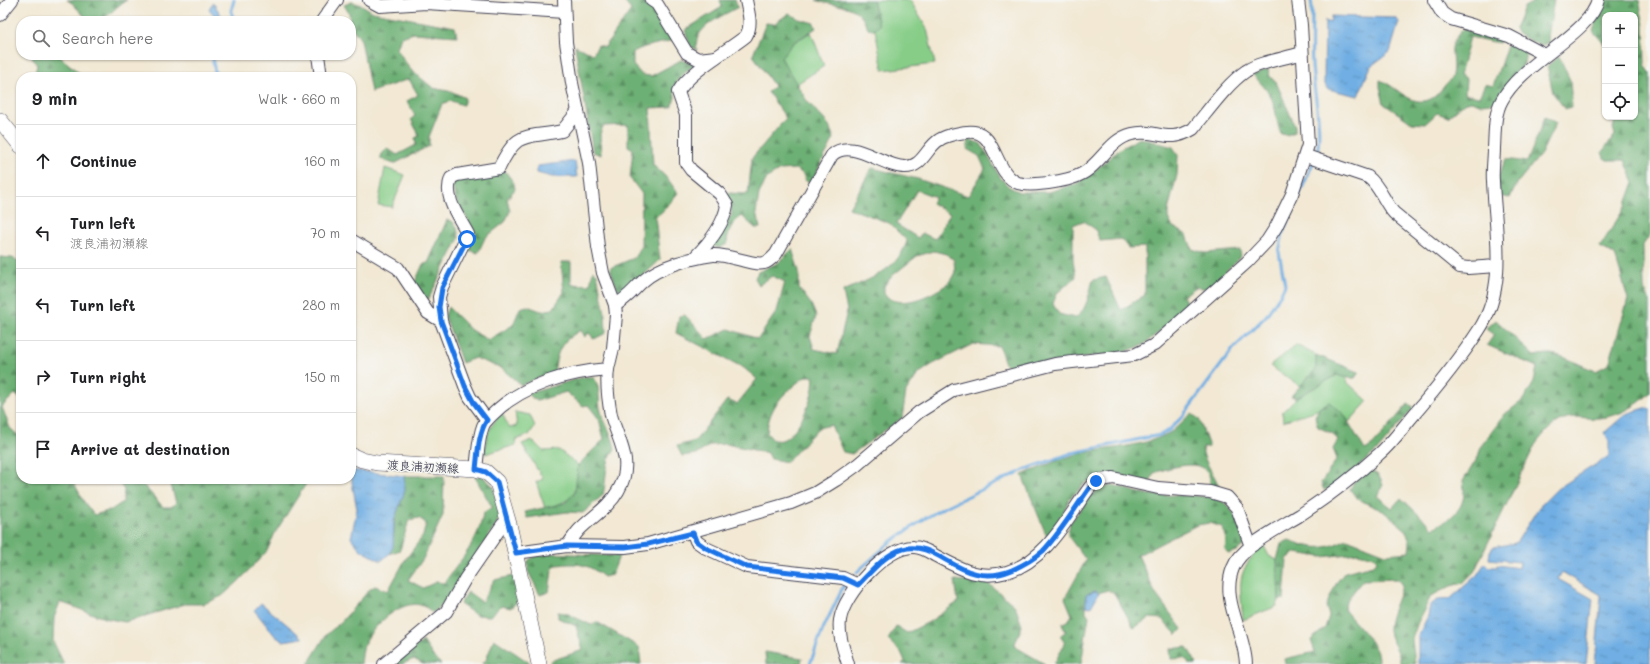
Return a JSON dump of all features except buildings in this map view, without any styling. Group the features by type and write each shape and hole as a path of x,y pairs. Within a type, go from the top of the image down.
{"main road":[{"path":"0,120 16,140"},
{"name":"渡良浦初瀬線","path":"356,457 377,464 476,469 486,472 497,482 516,553 539,664"}],"street":[{"path":"0,15 12,0"},
{"path":"326,16 337,0"},
{"path":"369,0 380,6 457,2 564,6 566,42 589,163 600,260 603,273 616,305 613,348 606,384 612,416 623,444 625,458 624,476 619,490 611,502 578,530 567,546"},
{"path":"651,0 657,4 687,52 698,59 720,56"},
{"path":"696,257 705,247 726,212 727,205 720,194 691,170 686,163 686,115 678,92 682,84 746,36 750,30 750,22 746,0"},
{"path":"516,553 567,546 625,547 648,544 693,533 791,503 815,493 836,480 857,465 919,412 954,390 1055,364 1134,355 1154,345 1247,262 1267,240 1276,227 1312,157 1308,136 1298,0"},
{"path":"1434,0 1442,13 1451,19 1509,36 1545,55"},
{"path":"1246,664 1243,642 1229,595 1232,569 1236,561 1253,545 1308,510 1380,454 1451,369 1480,328 1488,313 1494,294 1497,266 1493,179 1495,124 1499,106 1513,83 1587,20 1598,0"},
{"path":"616,305 625,300 644,280 669,266 696,257 716,255 734,257 757,263 764,263 770,260 776,254 832,155 838,150 845,148 853,149 889,163 904,167 913,167 919,163 938,140 944,137 973,132 982,134 988,140 1004,172 1009,178 1018,182 1035,185 1068,180 1084,172 1116,142 1131,134 1140,133 1168,137 1185,134 1193,129 1234,81 1246,71 1302,53"},
{"path":"319,60 320,72"},
{"path":"487,420 474,403 465,386 441,321 439,297 468,234 448,195 448,185 451,178 457,175 499,168 507,152 514,143 528,135 562,131 578,111"},
{"path":"1312,157 1368,177 1376,183 1394,213 1460,267 1468,268 1497,266"},
{"path":"356,243 398,268 428,313 441,321"},
{"path":"476,469 483,426 487,420 503,405 521,393 535,387 593,370 608,369"},
{"path":"848,664 842,642 840,619 850,595 881,562 895,552 914,547 925,550 971,573 981,576 1008,572 1023,565 1042,551 1096,481 1113,478 1158,488 1210,492 1227,497 1237,508 1249,541 1253,545"},
{"path":"384,664 446,612 465,578 503,524 509,524"},
{"path":"693,533 696,541 706,548 747,567 843,578 858,585"}],"green space":[{"path":"67,0 127,0 121,3 107,16 84,16"},
{"path":"623,0 642,0 651,8 673,40 643,47 633,52 633,65 642,75 651,76 681,60 695,65 685,72 674,86 675,98 671,107 650,108 653,165 667,178 678,193 665,209 655,217 660,260 624,293 619,293 610,268 634,258 641,247 642,194 630,178 633,149 628,146 628,125 603,126 600,134 601,155 593,152 575,46 593,54 598,45 605,47 631,10"},
{"path":"720,0 735,0 738,7 703,29 696,42 697,50 690,46 685,30 722,7"},
{"path":"816,0 873,0 879,25 875,30 868,29 864,20 853,9"},
{"path":"873,0 910,0 927,29 935,64 883,70 875,30 879,25"},
{"path":"1537,0 1554,0 1548,37 1550,42 1541,46 1518,34 1515,29 1524,7"},
{"path":"1605,0 1639,0 1644,25 1645,64 1650,73 1650,235 1643,245 1644,289 1650,301 1650,393 1627,410 1613,416 1599,418 1568,418 1552,426 1543,435 1535,445 1474,572 1463,583 1451,586 1431,596 1418,622 1412,639 1415,664 1400,664 1399,656 1389,631 1390,619 1402,585 1397,579 1363,580 1346,601 1344,609 1372,643 1378,658 1377,664 1285,664 1284,659 1315,652 1311,640 1325,628 1329,616 1326,606 1337,582 1345,572 1373,565 1377,562 1375,557 1358,553 1322,557 1295,553 1287,559 1284,599 1279,600 1277,560 1281,544 1289,540 1312,547 1325,547 1347,539 1386,554 1409,552 1410,542 1405,529 1383,511 1357,499 1350,489 1354,482 1372,471 1379,476 1383,485 1377,496 1392,508 1401,498 1433,528 1447,520 1458,510 1463,498 1463,481 1478,457 1481,446 1505,414 1522,401 1534,382 1537,367 1487,345 1494,335 1486,329 1496,320 1534,356 1549,354 1557,355 1596,371 1609,364 1628,299 1615,255 1600,247 1625,207 1634,182 1625,160 1607,160 1604,158 1602,152 1615,135 1613,128 1615,120 1638,120 1638,12 1602,12 1602,42 1593,31"},
{"path":"352,2 362,5 373,12 455,27 457,36 414,33 401,37 397,49 410,69 433,88 453,92 465,98 463,105 451,101 442,104 429,137 429,146 394,164 381,159 381,155 387,148 397,155 416,145 415,138 419,136 411,119 415,116 407,101 418,95 409,79 371,92 361,40 356,33 356,16 349,16 344,5"},
{"path":"789,13 799,19 814,23 816,28 793,43 781,58 807,101 828,124 834,138 811,183 806,181 803,174 796,169 780,170 767,178 759,194 756,213 760,228 755,228 742,216 731,228 728,235 727,244 719,248 711,245 732,214 727,193 748,194 752,158 786,118 768,92 774,86 753,55 766,23 774,24"},
{"path":"1463,29 1501,39 1499,43 1470,37 1460,75 1466,78 1465,94 1479,97 1485,84 1493,86 1507,46 1511,45 1526,52 1524,64 1494,103 1480,104 1471,101 1464,103 1448,117 1437,113 1425,124 1412,123 1384,104 1380,80 1405,96 1415,100 1425,101 1438,94 1452,76 1452,47 1457,36"},
{"path":"811,32 824,66 795,85 781,57 793,43"},
{"path":"1559,56 1570,80 1572,107 1565,109 1553,93 1547,66"},
{"path":"33,60 64,60 78,72 35,72 37,65"},
{"path":"1268,69 1269,75 1276,82 1295,126 1295,132 1287,135 1281,134 1274,104 1270,95 1253,75"},
{"path":"1545,117 1556,123 1541,154 1518,182 1510,198 1499,196 1498,177 1506,159 1527,162"},
{"path":"1140,138 1173,147 1178,155 1177,175 1168,211 1168,218 1172,226 1187,235 1192,249 1205,253 1240,250 1241,256 1208,289 1196,287 1183,296 1187,304 1164,328 1143,345 1124,352 1007,369 999,346 973,344 933,364 918,374 906,392 902,418 852,454 843,452 831,425 818,428 787,462 771,459 768,453 726,444 711,445 697,454 682,456 677,446 695,441 727,400 737,404 757,379 744,368 676,333 679,316 685,315 707,339 729,329 758,339 777,311 785,282 772,276 759,285 755,278 758,272 778,263 792,249 799,271 799,288 811,304 816,316 810,336 814,349 837,354 847,311 843,291 872,278 889,267 897,260 907,241 889,223 849,208 872,168 918,179 968,196 985,169 979,156 967,149 969,139 981,144 1000,177 1008,186 1019,192 1049,192 1076,184 1092,173 1121,148","holes":["917,190 935,197 932,203 950,214 935,239 922,233 918,238 896,224","1083,221 1095,229 1100,241 1121,239 1128,248 1145,247 1145,295 1121,310 1106,277 1093,280 1087,301 1079,315 1075,318 1059,314 1053,304 1057,293 1076,277 1073,260 1073,225","934,251 946,254 954,260 955,272 950,281 932,293 915,300 906,302 890,299 884,294 884,286 893,275 917,256","806,376 813,376 814,383 805,412 795,430 781,440 773,440 767,433 771,415 779,400"]},
{"path":"385,168 405,175 392,207 378,205"},
{"path":"505,171 514,183 515,189 507,199 510,211 505,222 485,238 478,253 468,250 472,238 472,228 455,198 453,181 462,177"},
{"path":"447,220 452,221 457,228 459,238 428,300 420,292 415,282 423,264 428,263"},
{"path":"0,257 16,260 16,395 15,394 2,407 10,428 16,433 16,484 75,484 84,502 94,515 111,510 123,502 124,490 120,484 142,484 163,507 171,507 176,503 170,484 306,484 275,533 267,551 238,582 222,596 204,604 185,604 125,622 104,618 60,602 54,618 53,641 64,664 0,664"},
{"path":"561,262 571,262 571,284 590,285 593,270 597,274 605,313 606,333 594,339 589,333 585,337 581,330 574,334 564,342 561,347 554,372 521,385 501,368 475,358 462,363 445,316 448,307 471,330 488,340 513,325 520,308 527,306 541,311 553,309 564,292"},
{"path":"1296,345 1316,355 1316,369 1300,386 1270,366"},
{"path":"1316,355 1359,372 1355,378 1346,378 1337,375 1296,398 1291,396 1316,369"},
{"path":"1337,375 1346,378 1348,383 1368,401 1349,422 1343,413 1320,407 1317,410 1283,421 1282,412 1296,398"},
{"path":"584,377 593,377 596,381 599,392 601,413 615,449 611,454 607,465 603,495 583,513 567,512 527,518 525,512 565,503 575,492 578,465 604,439 599,419 588,405 583,406 566,392 537,401 527,394"},
{"path":"1329,402 1343,413 1365,450 1373,445 1408,404 1414,407 1379,449 1333,488 1324,490 1321,483 1337,459 1333,449 1338,440 1333,434 1318,427 1315,416 1320,407"},
{"path":"515,412 530,415 535,426 529,435 515,440 516,445 485,454 487,436 494,422 502,413 509,428 517,426"},
{"path":"1192,414 1199,419 1209,447 1202,448 1203,453 1219,487 1210,485 1209,475 1205,469 1198,466 1189,465 1170,468 1154,473 1150,482 1088,481 1069,499 1060,521 1047,537 1022,475 1071,456 1133,445 1158,438 1172,431"},
{"path":"532,440 543,451 559,450 578,465 575,490 569,499 545,508 536,482 543,479 522,444"},
{"path":"481,475 493,486 500,515 496,525 446,601 433,613 427,608 415,604 398,609 381,621 365,643 361,664 308,664 326,635 342,621 370,589 375,586 388,591 405,560 423,536 426,523 419,518 409,520 400,550 389,554 393,541 396,515 403,489 404,476 444,476 443,515 423,559 408,580 423,588 436,582 444,583 473,542 481,523 483,513 492,507 475,477"},
{"path":"1112,485 1144,494 1207,497 1223,502 1234,515 1244,545 1237,551 1228,554 1225,550 1226,540 1222,527 1210,523 1197,525 1138,555 1155,593 1182,629 1177,635 1162,619 1149,618 1134,628 1114,593 1107,590 1099,593 1095,591 1086,594 1086,612 1089,616 1081,664 1054,664 1065,643 1060,636 1066,631 1062,624 1068,621 1072,615 1065,598 1086,560 1068,536 1070,523 1094,492"},
{"path":"1263,544 1269,556 1277,560 1279,600 1277,606 1243,620 1241,579 1248,563"},
{"path":"548,553 619,556 612,575 604,577 598,572 582,565 557,565 552,570 549,592 540,595 528,571 528,561 533,557"},
{"path":"514,576 519,600 511,608 501,606 490,616 476,615 460,604 468,592 482,602 494,580"},
{"path":"955,580 988,583 1015,606 1022,626 1014,646 1045,664 902,664 905,661 901,652 888,640 896,626 907,633 929,622 958,602"},
{"path":"558,612 566,613 591,625 597,622 639,647 641,664 551,664 550,661 583,650 576,626 558,618"},
{"path":"494,639 530,664 482,664 486,660"},
{"path":"423,641 435,659 441,664 423,664 414,659 402,664 393,664"},
{"path":"1187,647 1197,664 1189,664 1188,661 1183,658 1171,659 1170,649"},
{"path":"765,652 802,658 801,664 766,664"}],"water":[{"path":"212,4 214,4 221,15 215,16 209,9"},
{"path":"1331,16 1396,18 1399,22 1390,52 1371,66 1358,96 1327,89 1324,81 1325,21 1330,23"},
{"path":"575,161 577,177 552,177 537,173 537,166"},
{"path":"1645,408 1650,409 1650,664 1595,664 1601,595 1562,572 1558,579 1593,599 1586,664 1418,664 1418,636 1428,616 1430,605 1438,600 1450,599 1477,575 1485,563 1488,567 1497,567 1497,565 1519,568 1520,562 1489,559 1490,551 1493,547 1516,543 1539,507 1557,489 1609,456 1609,442 1605,432 1626,414"},
{"path":"356,470 404,476 405,490 394,521 393,547 389,554 381,561 361,550 351,538 357,509 352,484 356,484"},
{"path":"1095,591 1099,593 1091,607 1086,606 1086,594"},
{"path":"261,603 303,638 283,641 276,637 254,610"}],"waterway":[{"path":"232,16 231,11 234,0"},
{"path":"1311,0 1312,64 1319,124 1316,156"},
{"path":"213,60 215,72"},
{"path":"857,572 889,543 924,519 945,507 1024,470 1072,453 1160,435 1169,430 1183,416 1233,349 1266,316 1280,295 1285,285 1279,252 1283,232 1314,161"},
{"path":"810,664 823,629 844,585"}],"route":[{"path":"467,239 442,288 439,297 441,321 470,397 487,420 483,426 480,438 476,469 491,475 497,482 516,553 567,546 625,547 648,544 693,533 696,541 706,548 730,561 747,567 802,575 843,578 858,585 881,562 895,552 914,547 925,550 971,573 981,576 992,575 1008,572 1023,565 1042,551 1096,481"}]}
